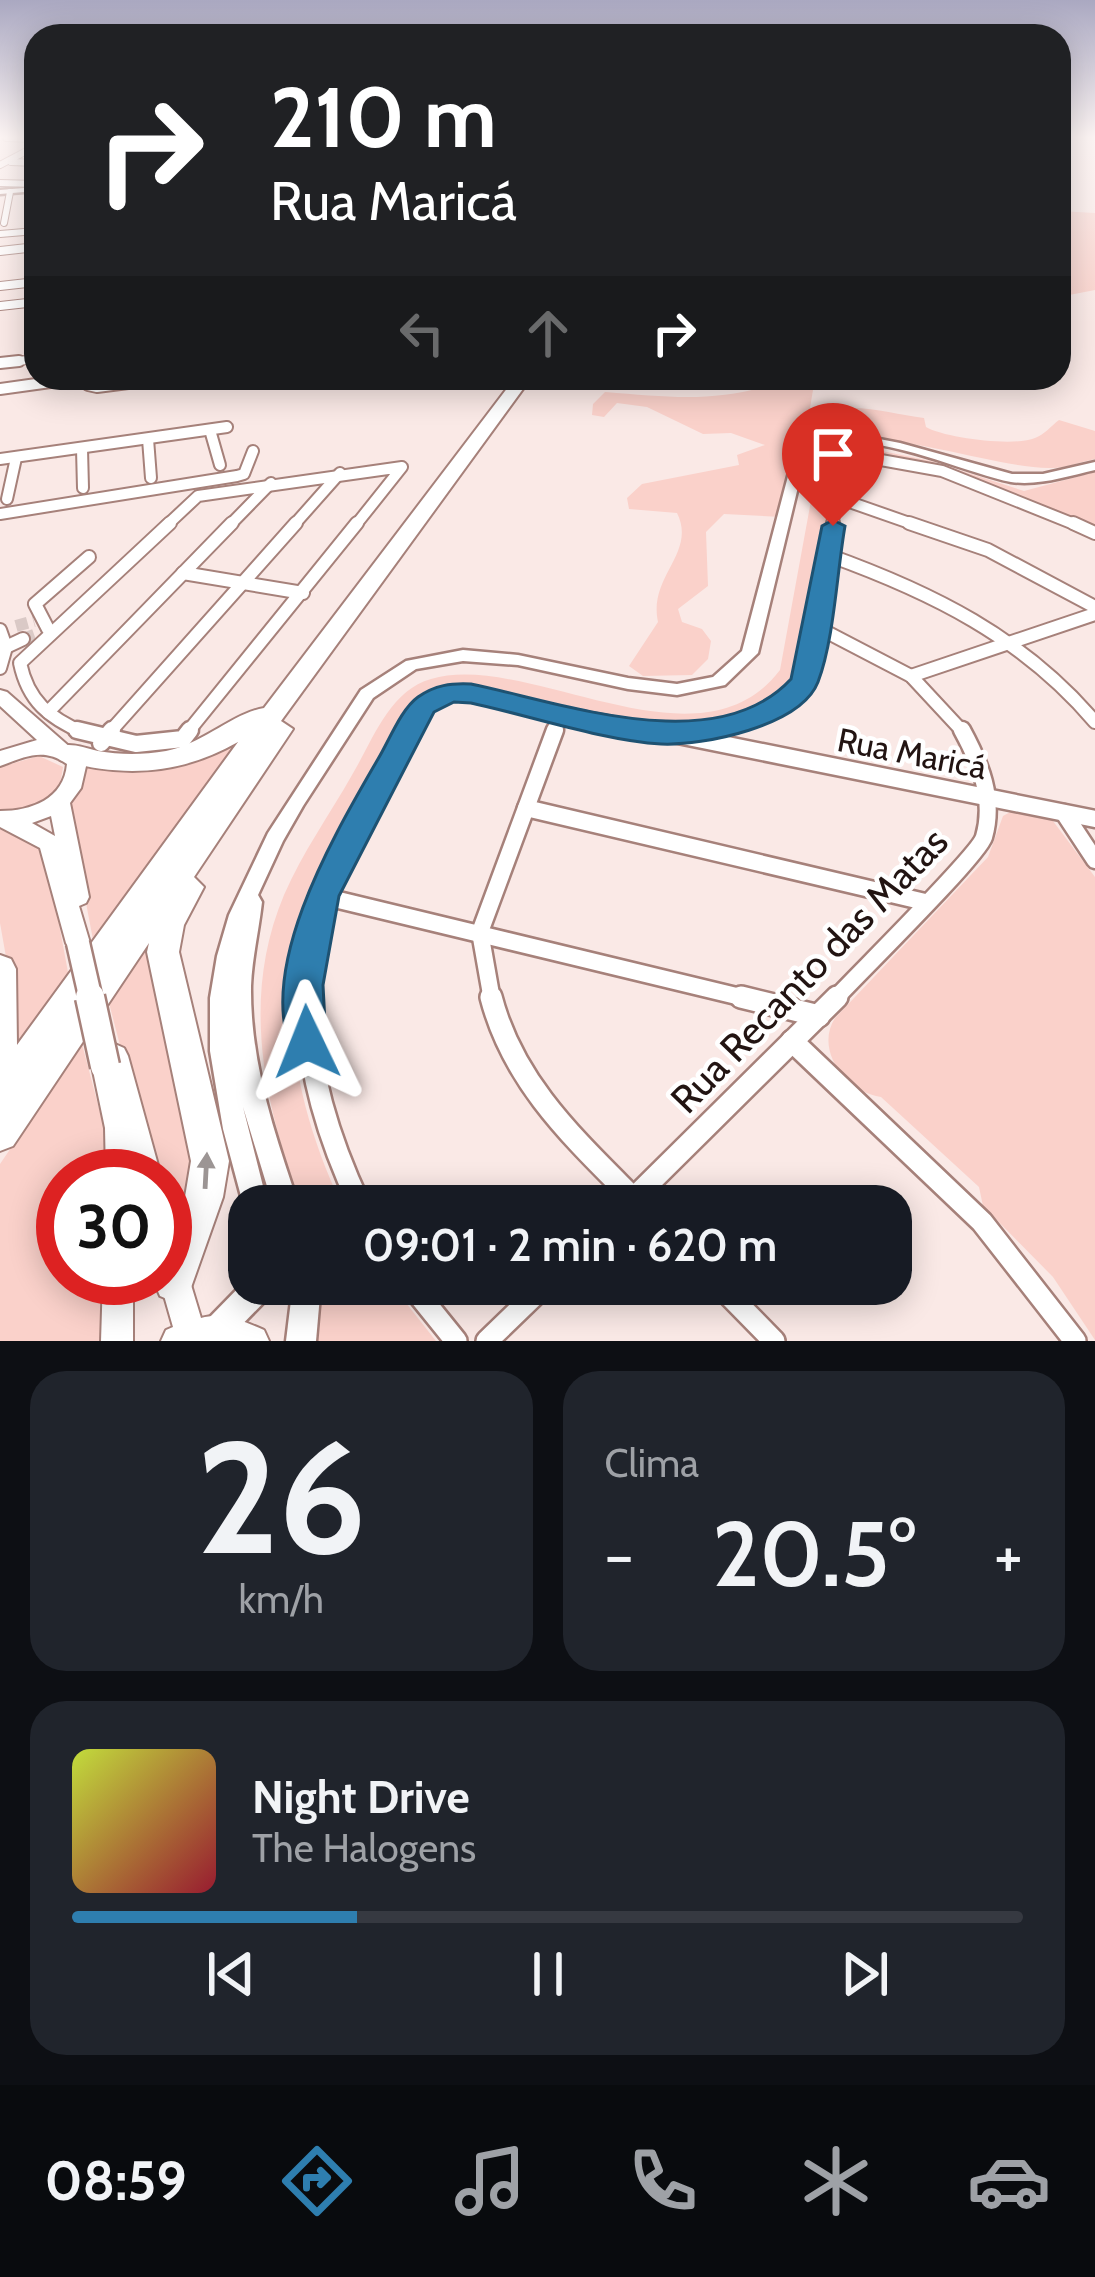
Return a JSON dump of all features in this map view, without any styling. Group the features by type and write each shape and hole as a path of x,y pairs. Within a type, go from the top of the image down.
{"highway":[{"path":"0,1098 279,705 515,390"},
{"path":"0,1133 231,806 350,615"},
{"path":"64,751 120,766 171,762 208,750 279,705"},
{"path":"192,1232 210,1161 163,952 169,924 231,806"},
{"path":"0,968 0,1065"}],"main road":[{"path":"0,697 64,751 78,775 59,801 4,820"},
{"path":"0,759 36,747 64,751"},
{"path":"59,801 110,1061 119,1149"},
{"path":"4,820 49,844 83,940"},
{"path":"110,1061 138,1149"},
{"path":"116,1341 117,1305"},
{"path":"184,1305 195,1334 254,1341"}],"street":[{"path":"4,201 4,223"},
{"path":"0,464 227,427"},
{"path":"210,430 220,465"},
{"path":"148,439 151,478"},
{"path":"250,1185 228,1094 221,999 233,932 256,872 367,694 386,674 415,660 456,652 660,689 703,686 735,671 750,653 798,460 817,445 874,442 1030,479 1095,466"},
{"path":"82,449 83,488"},
{"path":"0,514 237,476 244,474 253,452"},
{"path":"661,734 749,719 789,698 804,682 818,627 844,462 866,454 1008,496 1095,532"},
{"path":"7,499 15,461"},
{"path":"402,467 183,739 139,747 101,743 48,712 20,672 20,663 46,626 198,496 340,473 402,467"},
{"path":"101,743 340,473"},
{"path":"48,712 272,483"},
{"path":"838,498 988,550 1095,610"},
{"path":"828,555 920,590 1009,642 1095,722"},
{"path":"46,626 35,604 89,556"},
{"path":"183,573 303,593"},
{"path":"911,676 1095,610"},
{"path":"818,627 911,676 963,731 988,799"},
{"path":"0,668 10,631"},
{"name":"Rua Maricá","path":"322,896 336,860 424,706 435,696 471,694 1095,819"},
{"path":"561,714 480,932 500,1031 520,1071 550,1114 616,1185"},
{"path":"749,719 759,753"},
{"name":"Rua Recanto das Matas","path":"652,1185 984,841 988,799"},
{"path":"526,808 926,902"},
{"path":"1064,813 1095,860"},
{"path":"256,872 242,965 241,1040 250,1096 279,1185"},
{"path":"349,1185 316,1099 307,1042 304,985 322,896 819,1016"},
{"path":"792,1041 991,1234 1055,1306 1076,1341"},
{"path":"195,1334 234,1305"},
{"path":"301,1341 308,1305"},
{"path":"427,1305 456,1341"},
{"path":"487,1341 524,1305"},
{"path":"738,1305 773,1341"}],"shaded area":[{"path":"1071,212 1095,213 1095,290 1071,295"},
{"path":"751,390 813,390 810,408 867,409 924,418 926,427 935,431 996,441 1035,438 1059,420 1095,431 1095,459 1049,468 920,445 852,439 822,443 797,455 781,517 724,514 706,532 708,586 678,609 682,622 702,629 711,641 708,659 692,675 643,676 629,666 658,622 660,591 677,553 682,527 677,513 629,509 627,498 642,484 739,465 737,455 765,445 731,433 703,434 647,407 617,403 604,417 592,415 593,404 605,392 711,396"},
{"path":"847,444 931,461 1024,491 1095,472 1095,528 945,471 850,451 837,460 803,665 776,699 738,718 690,726 583,718 444,689 419,701 335,850 300,950 295,1047 303,1097 334,1185 294,1185 277,1129 262,1052 263,974 271,934 291,879 393,705 431,679 471,675 660,712 705,712 746,700 780,670 819,457"},
{"path":"242,739 94,945 68,808 87,767 128,772 167,768"},
{"path":"39,756 63,767 59,791 37,807 0,813 0,767"},
{"path":"1014,810 1050,817 1095,877 1095,1340 1053,1277 983,1206 979,1187 881,1097 846,1079 829,1044 835,1018 988,857 1003,816"},
{"path":"0,829 34,840 46,854 70,983 8,1069 14,1002 0,923"},
{"path":"158,929 199,1154 192,1178 192,1149 147,1149 109,1003"},
{"path":"82,1044 105,1149 36,1149 36,1305 102,1305 100,1341 0,1341 0,1164"},
{"path":"318,1305 408,1305 436,1341 315,1341"}],"tunnel":[{"path":"16,626 34,621"},
{"path":"23,639 39,633"}],"route":[{"path":"307,1042 304,985 322,896 336,860 424,706 449,692 471,694 661,734 732,726 762,713 789,698 804,682 833,526"}]}
